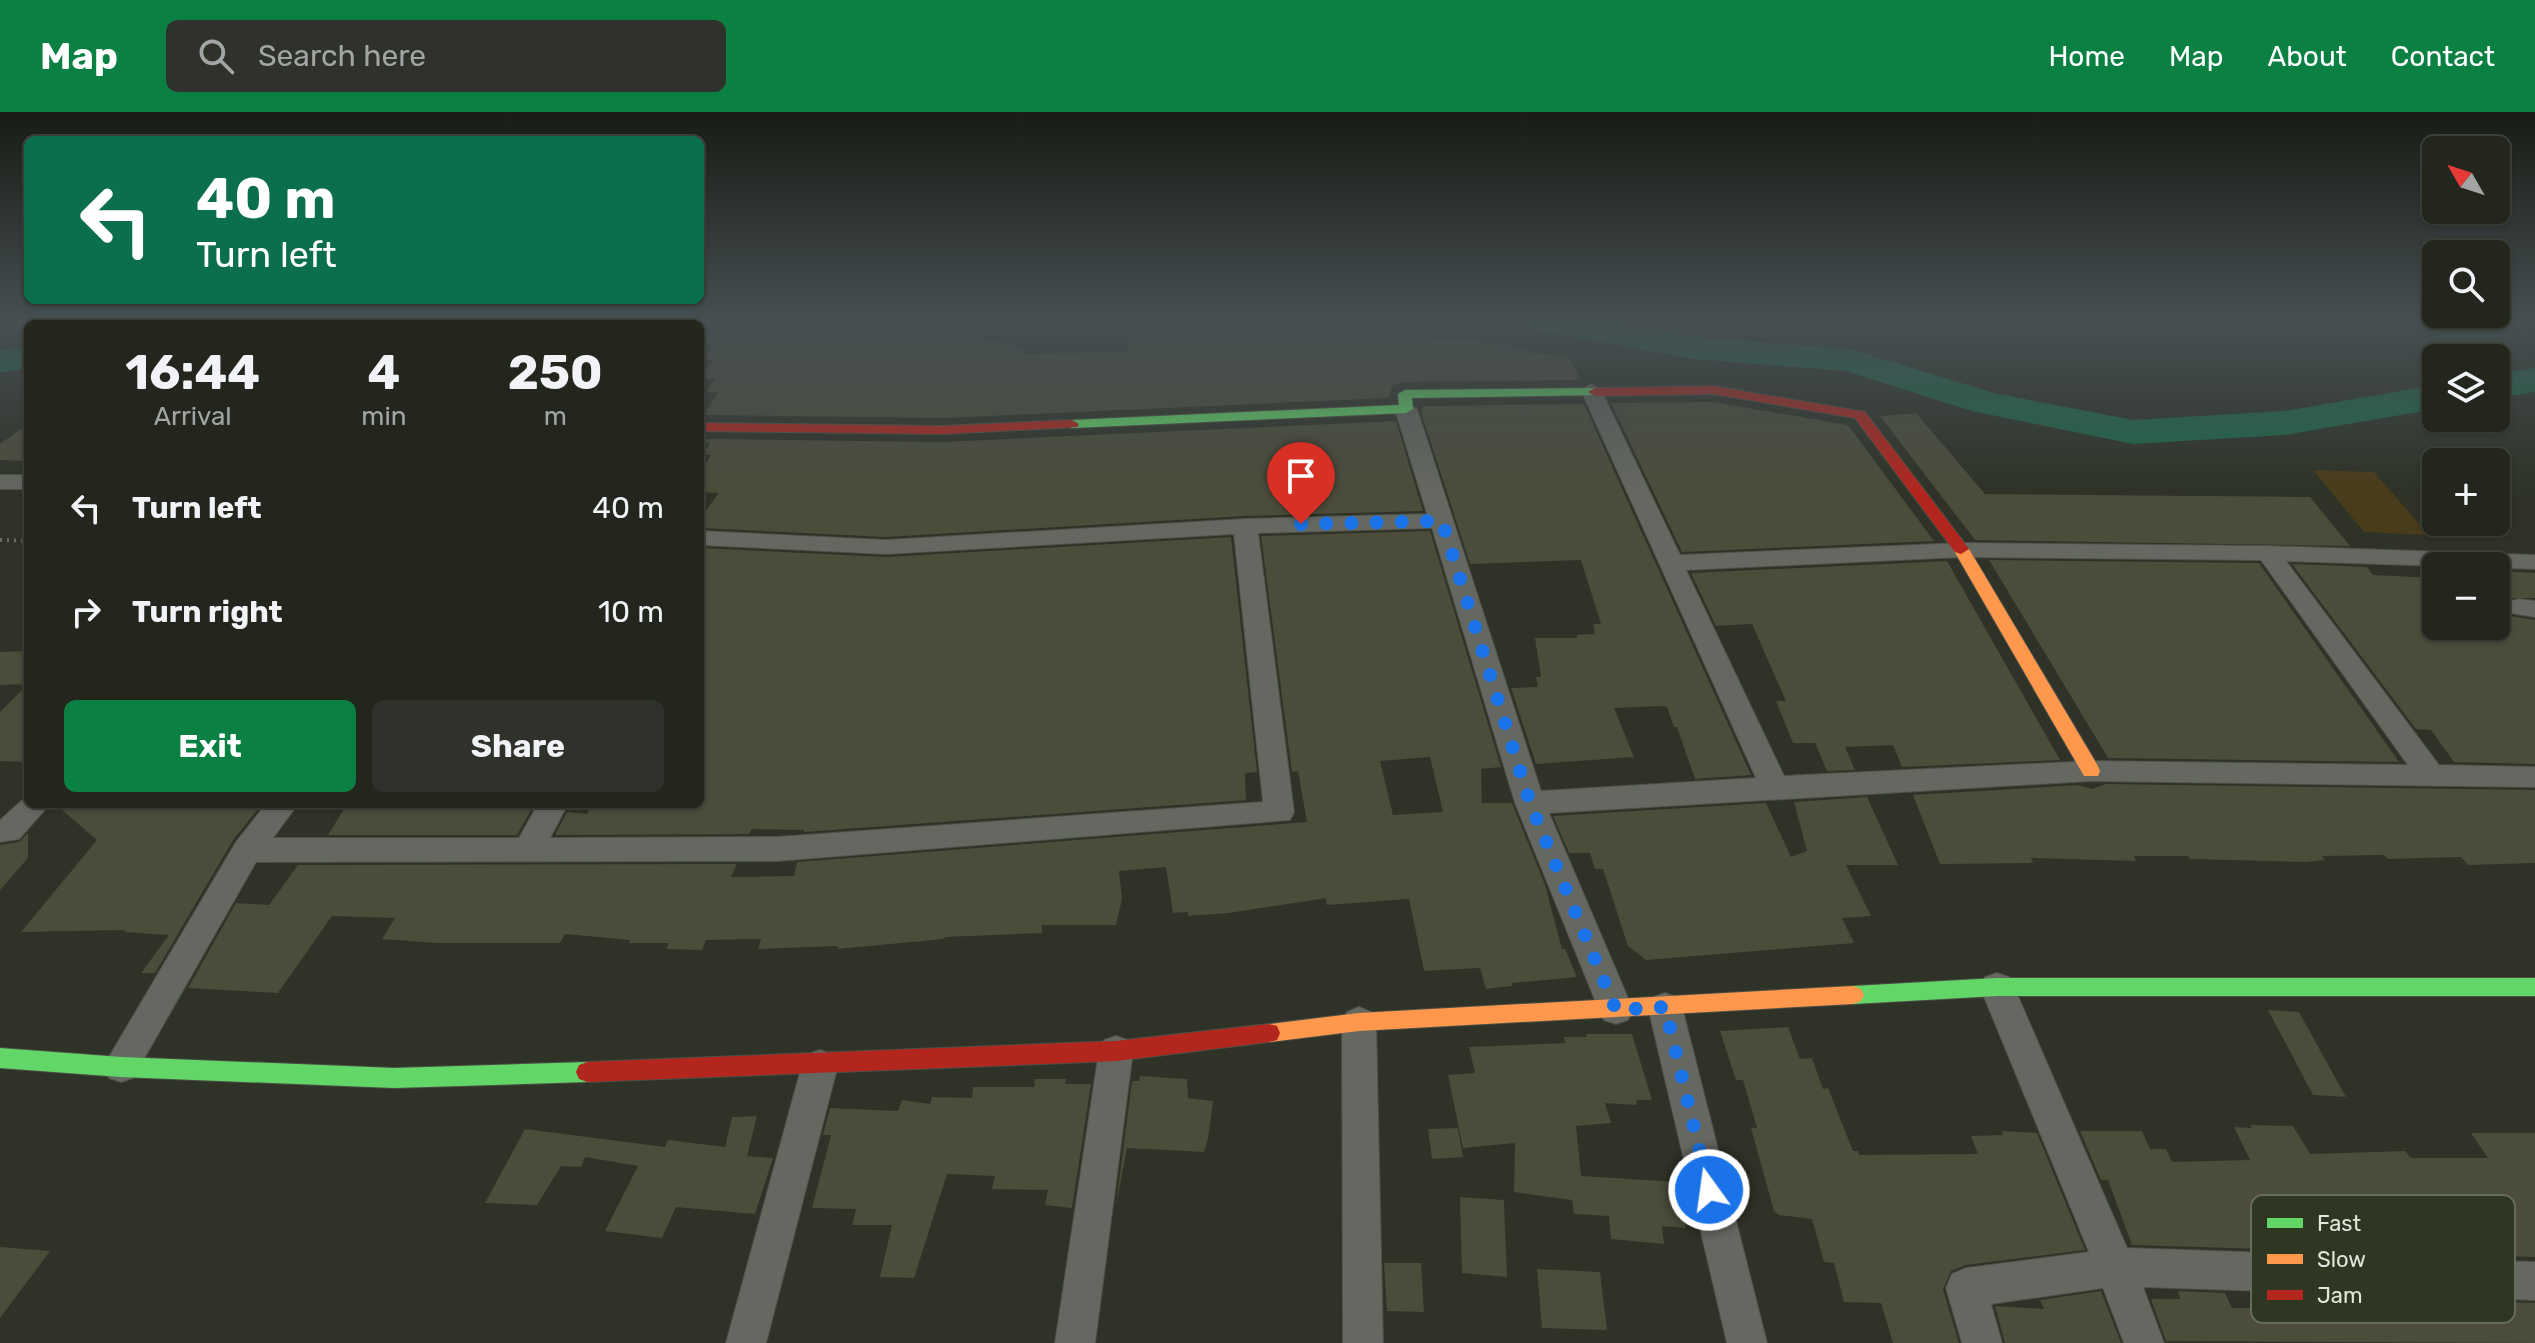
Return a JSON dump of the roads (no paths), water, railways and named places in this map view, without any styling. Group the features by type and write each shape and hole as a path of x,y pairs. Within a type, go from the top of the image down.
{"street":[{"path":"1591,390 1775,788"},
{"path":"1616,1010 1530,803 1406,409 1405,394 1713,390 1860,415 1962,550 2091,771"},
{"path":"704,427 943,430 1406,409"},
{"path":"0,482 24,482"},
{"path":"704,538 886,547 1245,526 1442,521"},
{"path":"247,850 777,849 1279,812 1245,526"},
{"path":"1672,563 1962,550 2268,553 2535,562"},
{"path":"2268,553 2429,773"},
{"path":"1530,803 2091,771 2429,773 2535,777"},
{"path":"0,831 8,831 31,808"},
{"path":"121,1067 247,850 280,808"},
{"path":"529,848 551,808"},
{"path":"0,1058 121,1067 394,1078 820,1065 1116,1051 1359,1022 1997,987 2535,987"},
{"path":"1997,987 2035,1085 2117,1267 2144,1343"},
{"path":"1665,1007 1747,1343"},
{"path":"1359,1022 1363,1343"},
{"path":"1075,1343 1116,1051"},
{"path":"746,1343 820,1065"},
{"path":"1982,1343 1966,1288 2117,1267 2251,1271"},
{"path":"2515,1280 2535,1281"}],"waterway":[{"path":"1905,377 1986,403 2133,432 2285,423 2422,399"},
{"path":"2510,384 2535,380"}]}
